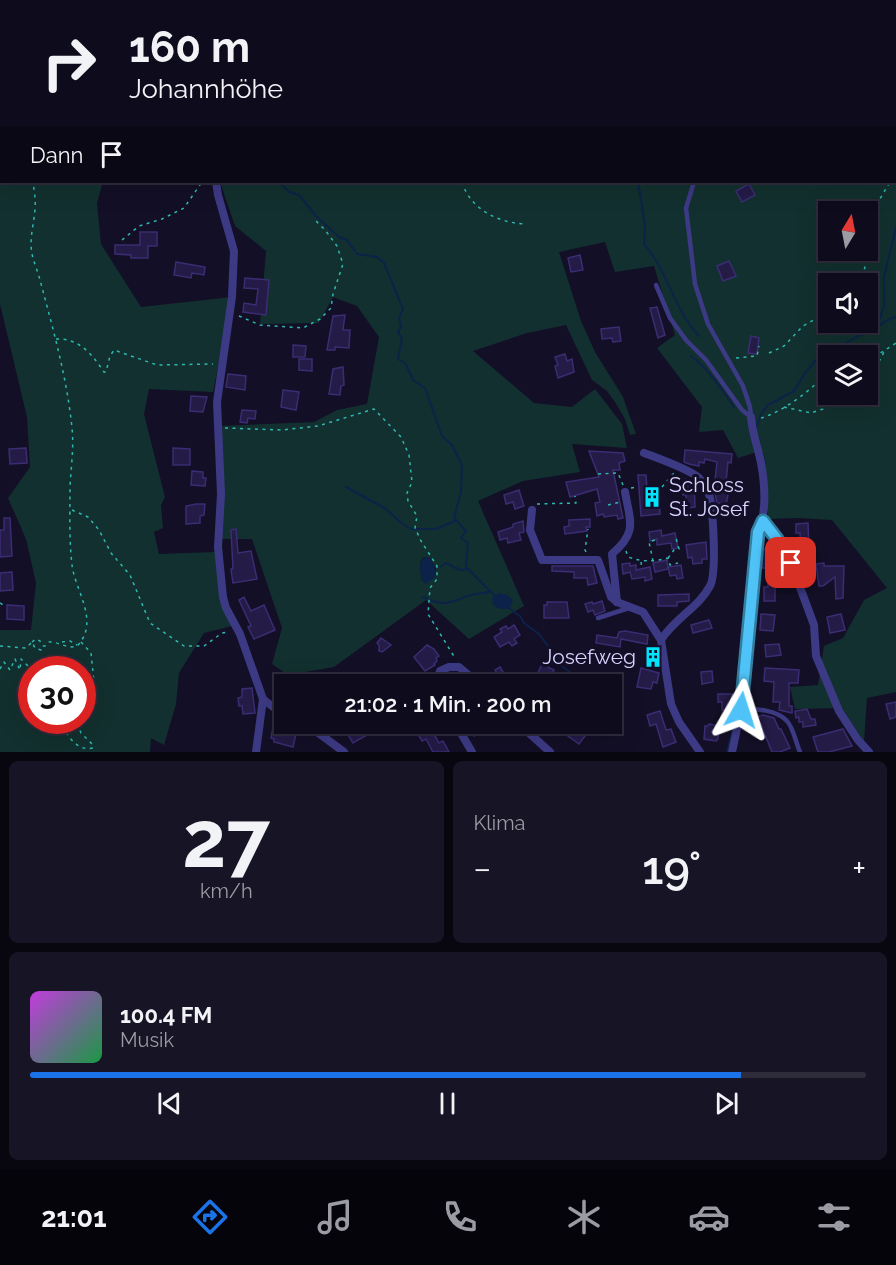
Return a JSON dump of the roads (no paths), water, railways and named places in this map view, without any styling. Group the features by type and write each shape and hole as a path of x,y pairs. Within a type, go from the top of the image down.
{"street":[{"path":"216,183 234,251 230,313 217,402 220,494 218,547 226,608 238,630 263,699 256,752"},
{"path":"732,752 741,710 758,532 763,521 761,462 754,442 751,417"},
{"path":"644,453 698,478 710,496 713,534 712,583 704,597 668,628 661,640"},
{"path":"617,602 612,554 622,545 631,529 626,496"},
{"path":"532,510 530,530 542,560 598,560 611,597 617,602 643,612 661,640 671,704 688,737 700,752"},
{"path":"763,521 791,563 814,625 816,656 838,711 869,752"},
{"path":"439,674 440,671 449,667 459,667 467,674"},
{"path":"263,699 274,708"},
{"path":"320,734 344,752"},
{"path":"461,734 472,752"},
{"path":"530,734 550,752"}],"lane":[{"path":"694,183 686,208 695,284 708,324 743,386 751,417"},
{"path":"656,285 670,318 686,340 706,360 742,410 751,417"},
{"path":"598,618 631,608"},
{"path":"741,710 772,712 788,721 800,752"}],"water":[{"path":"425,557 430,558 436,570 435,577 426,584 422,581 420,568"},
{"path":"499,593 513,600 510,609 500,609 493,605 492,598"}],"waterway":[{"path":"638,183 645,225 644,244 659,266 690,326 699,336"},
{"path":"281,184 289,192 299,195 316,216 339,237 347,240 357,254 377,257 384,263 403,309 399,318 401,326 398,333 402,338 398,359 406,364 413,380 425,388 442,436 452,445 462,465 461,492 454,518 466,531 461,538 468,543 466,567 496,597"},
{"path":"878,324 884,306 884,277 896,227"},
{"path":"756,428 768,405 794,391 816,360 896,317"},
{"path":"691,356 709,373 734,407"},
{"path":"763,453 765,465"},
{"path":"346,487 386,509 411,529 436,529 455,521"},
{"path":"440,567 446,563 460,570 468,569"},
{"path":"423,597 446,603 491,591"},
{"path":"509,608 539,634 550,649 558,655 562,666 572,674"},
{"path":"727,752 736,717"}],"place":[{"name":"Schloss St. Josef","path":"652,497"},
{"name":"Josefweg","path":"653,657"}]}
